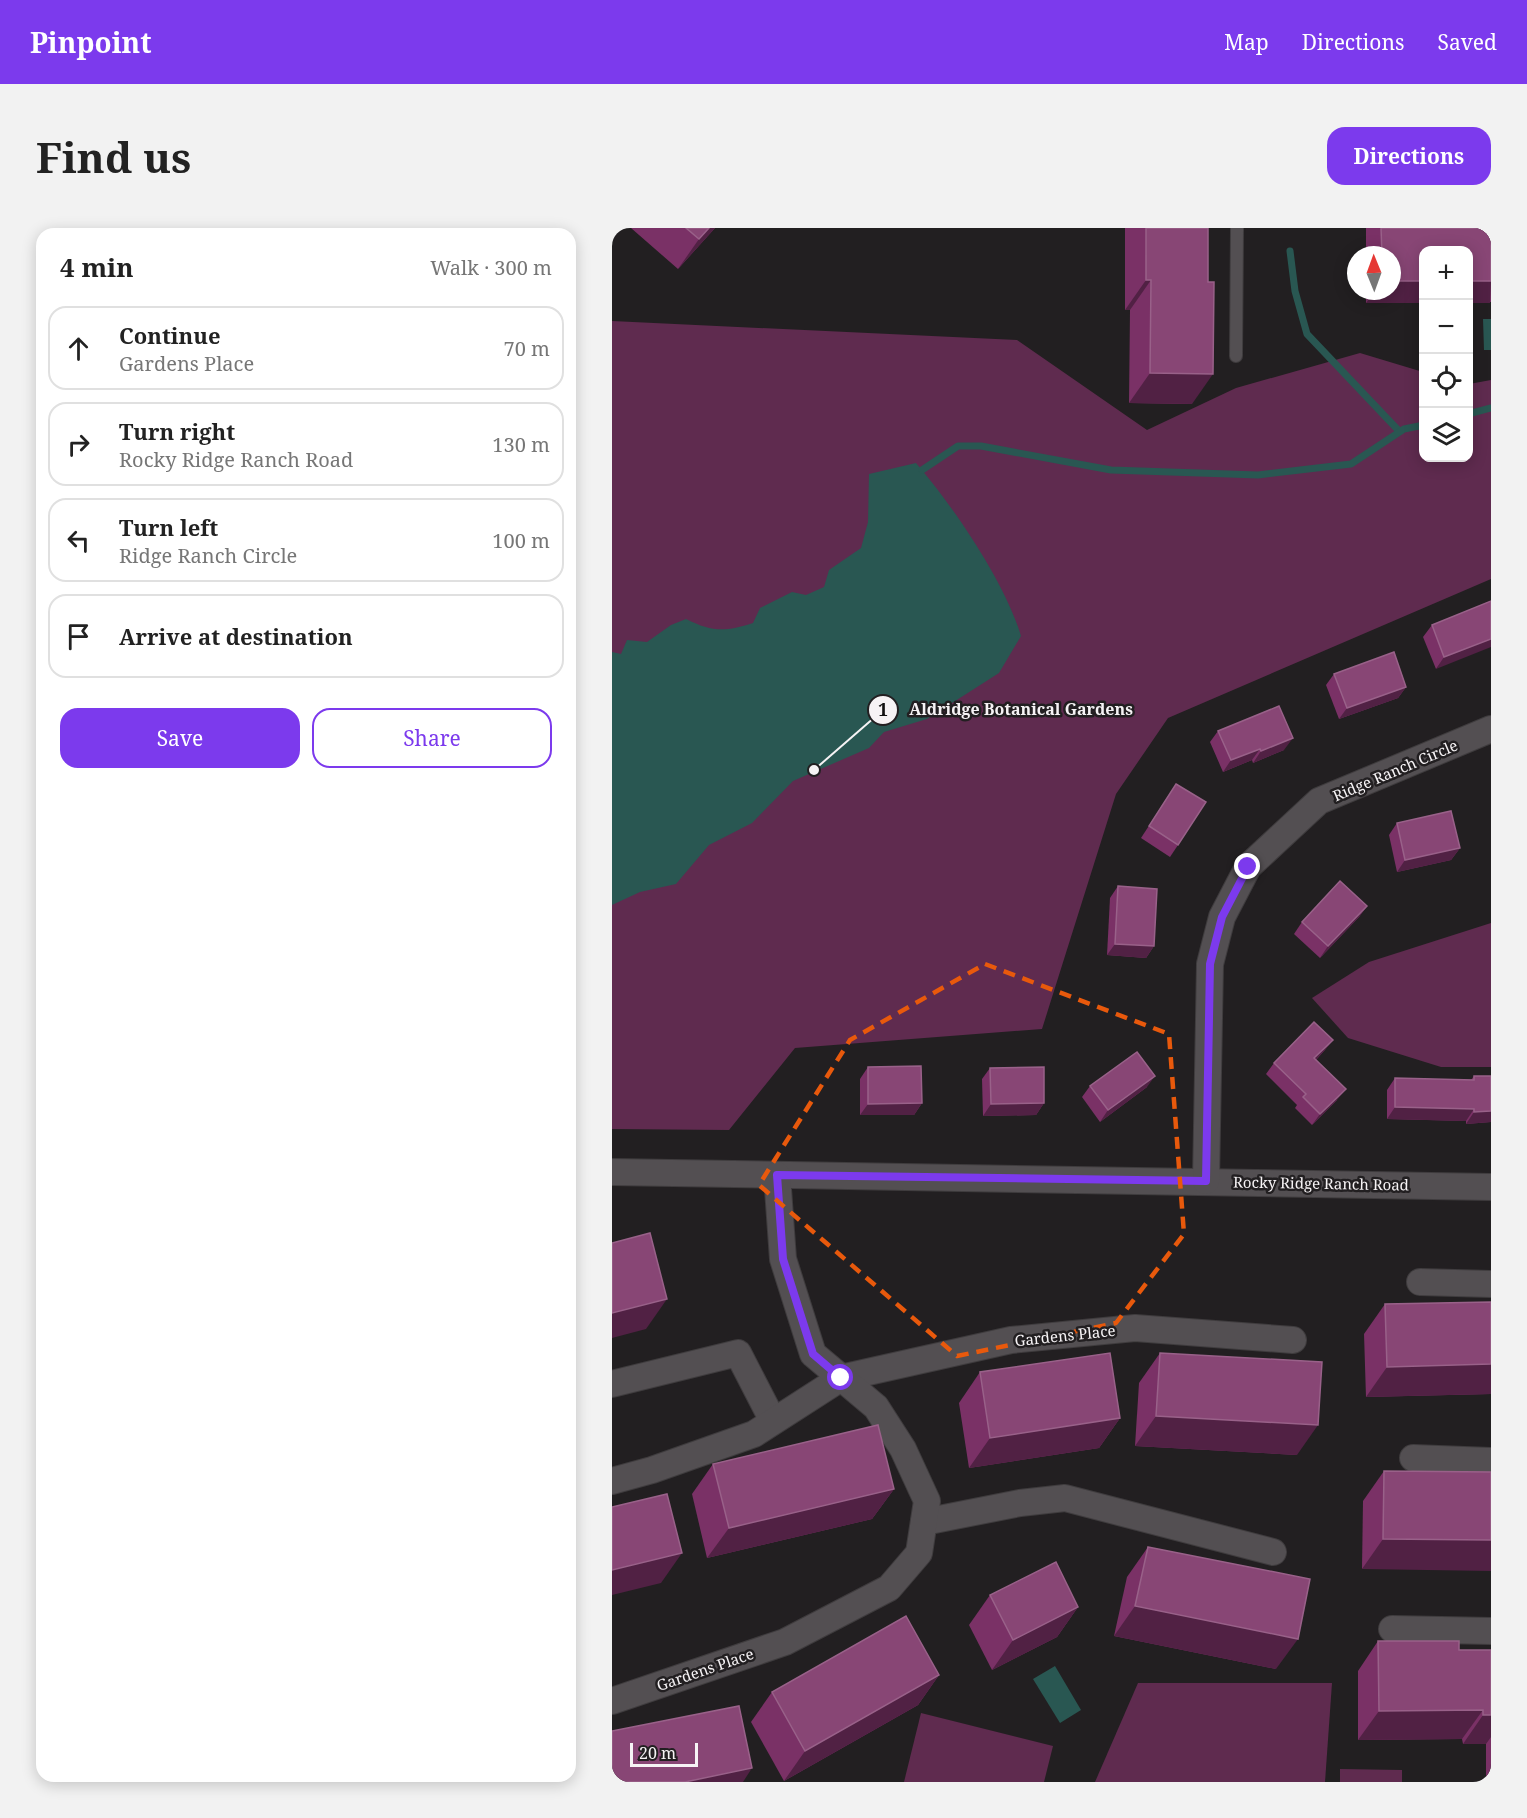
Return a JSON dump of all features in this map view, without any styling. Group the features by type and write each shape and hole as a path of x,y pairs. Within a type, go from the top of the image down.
{"street":[{"name":"Ridge Ranch Circle","path":"1206,1181 1210,964 1222,917 1248,867 1319,801 1491,729"},
{"name":"Rocky Ridge Ranch Road","path":"612,1172 1491,1187"},
{"name":"Gardens Place","path":"612,1701 785,1642 889,1588 919,1553 927,1501 903,1449 876,1407 813,1354 783,1259 777,1175"},
{"path":"1420,1282 1491,1284"},
{"name":"Gardens Place","path":"612,1481 652,1470 754,1434 841,1378 1011,1340 1136,1328 1293,1340"},
{"path":"612,1384 738,1353 773,1421"},
{"path":"1413,1458 1491,1461"},
{"path":"924,1522 1020,1503 1065,1498 1273,1552"},
{"path":"1392,1629 1491,1630"}],"lane":[{"path":"1236,356 1237,228"}],"highlighted area":[{"path":"985,964 1169,1034 1184,1234 1116,1323 957,1356 759,1185 850,1040"}],"shaded area":[{"path":"1483,319 1491,319 1491,350 1484,350"},
{"path":"612,321 1017,340 1147,430 1236,388 1360,353 1419,371 1419,462 1473,462 1473,383 1491,380 1491,579 1168,718 1116,794 1042,1029 795,1048 729,1130 612,1129"},
{"path":"916,463 976,545 991,569 1013,615 1021,636 999,673 927,719 884,732 869,748 793,781 752,823 709,845 676,884 640,892 612,905 612,652 621,654 627,640 647,642 671,625 686,619 719,629 753,623 760,608 792,592 806,595 824,587 829,570 861,548 868,522 869,474"},
{"path":"1491,923 1491,1067 1441,1067 1348,1038 1312,998 1369,962"},
{"path":"1055,1666 1081,1710 1060,1723 1033,1679"},
{"path":"1138,1683 1332,1683 1325,1782 1095,1782"},
{"path":"921,1713 1053,1746 1044,1782 904,1782"},
{"path":"1340,1769 1402,1770 1402,1782 1340,1782"}],"building":[{"path":"686,228 709,228 699,239"},
{"path":"1146,228 1208,228 1208,282 1214,282 1213,374 1150,373 1151,280 1146,280"},
{"path":"1381,228 1491,228 1491,281 1473,281 1473,246 1419,246 1419,281 1401,281 1401,246 1382,246"},
{"path":"1491,601 1491,639 1444,657 1432,625"},
{"path":"1394,652 1406,687 1347,708 1334,674"},
{"path":"1279,706 1293,738 1231,760 1218,731"},
{"path":"1176,784 1206,802 1178,845 1149,826"},
{"path":"1451,811 1460,848 1405,860 1397,823"},
{"path":"1340,881 1367,906 1328,946 1302,922"},
{"path":"1118,886 1157,889 1154,946 1115,944"},
{"path":"1314,1022 1333,1040 1314,1058 1346,1089 1320,1114 1303,1097 1306,1094 1274,1063"},
{"path":"1137,1052 1155,1076 1108,1110 1090,1086"},
{"path":"921,1066 922,1103 868,1104 868,1067"},
{"path":"1044,1067 1044,1103 991,1104 990,1068"},
{"path":"1474,1076 1491,1076 1491,1111 1395,1107 1395,1078 1474,1080"},
{"path":"650,1233 667,1299 612,1313 612,1243"},
{"path":"1491,1302 1491,1364 1387,1367 1385,1304"},
{"path":"1110,1353 1120,1418 990,1438 980,1372"},
{"path":"1160,1353 1322,1362 1318,1425 1156,1416"},
{"path":"878,1425 894,1489 729,1528 713,1464"},
{"path":"1384,1471 1491,1472 1491,1540 1383,1539"},
{"path":"667,1494 682,1553 612,1570 612,1507"},
{"path":"1148,1547 1310,1579 1298,1639 1135,1606"},
{"path":"1056,1562 1078,1607 1013,1640 990,1595"},
{"path":"906,1616 939,1675 805,1751 772,1692"},
{"path":"1378,1641 1459,1641 1459,1650 1491,1650 1491,1715 1483,1715 1483,1710 1379,1711"},
{"path":"739,1706 752,1768 685,1782 612,1782 612,1731"}],"waterway":[{"path":"1290,251 1295,291 1307,334 1399,431"},
{"path":"1473,413 1491,408"},
{"path":"922,470 958,446 981,446 1111,470 1258,475 1351,464 1404,429 1419,426"}],"place":[{"name":"Aldridge Botanical Gardens","path":"814,770"}],"route":[{"path":"841,1378 813,1354 783,1259 777,1175 1127,1182 1206,1181 1210,964 1222,917 1248,867"}]}
